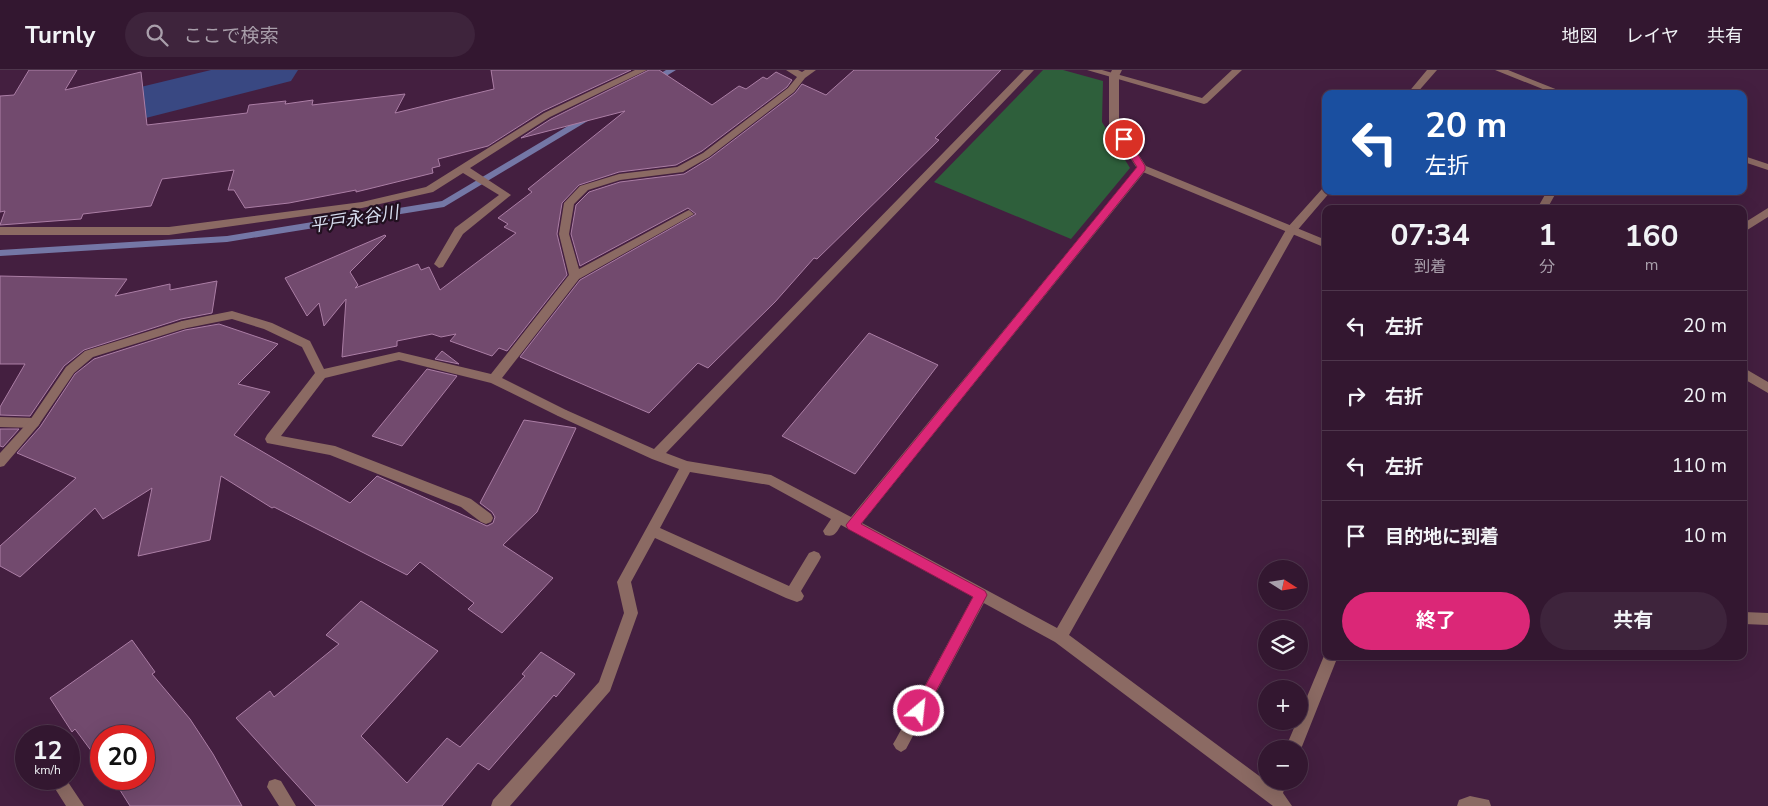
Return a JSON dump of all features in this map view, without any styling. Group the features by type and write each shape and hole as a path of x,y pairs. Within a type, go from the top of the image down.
{"street":[{"path":"0,231 170,231 362,205 429,190 547,114 642,70"},
{"path":"791,70 806,73"},
{"path":"656,455 1029,70"},
{"path":"1092,70 1116,73 1204,101 1237,70"},
{"path":"1414,90 1432,70"},
{"path":"1500,70 1553,90"},
{"path":"575,276 564,234 569,203 584,188 619,177 679,170 714,150 791,90 806,73"},
{"path":"1116,73 1114,125 1142,168 1322,242"},
{"path":"1747,159 1768,167"},
{"path":"439,264 460,231 506,195 462,168"},
{"path":"852,525 1142,168"},
{"path":"1060,638 1292,231 1323,195"},
{"path":"1747,226 1768,212"},
{"path":"494,380 575,276 689,214"},
{"path":"0,462 34,423 70,370 89,354 182,325 232,315 268,326 306,344 321,374"},
{"path":"486,518 466,504 331,450 271,438 321,374 399,356 494,380 656,455 687,466 771,480 1060,638 1279,794"},
{"path":"1747,375 1768,388"},
{"path":"0,422 34,423"},
{"path":"499,806 605,686 631,613 624,582 687,466"},
{"path":"830,531 839,517"},
{"path":"652,531 794,595 814,557"},
{"path":"901,744 981,595"},
{"path":"1747,618 1768,619"},
{"path":"1297,740 1329,660"},
{"path":"275,787 288,806"},
{"path":"65,790 76,806"},
{"path":"1465,806 1470,804 1484,806"}],"green space":[{"path":"1043,70 1063,70 1103,81 1102,122 1130,168 1071,239 934,182"}],"building":[{"path":"29,70 77,70 65,90 141,72 147,125 247,113 249,105 286,101 285,104 313,100 312,105 405,94 395,113 494,89 491,70 631,70 543,111 488,146 438,159 440,166 432,168 433,173 356,192 356,190 289,203 245,208 234,190 228,190 234,170 162,179 151,206 83,214 81,219 0,225 5,211 0,212 0,96 14,95"},
{"path":"649,70 659,70 712,105 739,86 746,89 763,77 767,79 776,72 792,80 787,87 702,151 676,165 619,172 579,185 562,203 557,234 567,275 507,351 499,348 492,356 450,341 456,334 441,337 432,334 397,341 397,346 342,357 346,299 324,326 319,303 307,316 285,278 385,235 350,272 358,285 355,288 418,264 421,270 429,267 440,290 516,233 504,227 508,224 498,218 532,192 528,189 625,111 521,138 551,119"},
{"path":"854,70 1001,70 935,138 939,140 817,259 814,258 775,302 708,368 698,363 649,413 520,357 580,280 696,214 688,208 580,266 571,234 576,205 589,192 620,182 684,174 710,158 795,93 802,84 826,95"},
{"path":"0,276 127,279 115,296 170,284 170,290 217,281 212,313 181,319 84,350 64,366 30,416 0,415 0,407 25,364 0,364"},
{"path":"219,324 278,344 238,384 270,392 234,435 350,503 377,476 487,526 493,523 495,517 492,512 480,503 524,420 576,428 537,512 503,545 553,578 502,633 468,609 474,603 420,562 407,575 274,507 272,508 221,476 210,540 138,556 152,488 103,519 95,508 20,577 0,566 0,546 76,478 17,453 40,427 75,374 94,359 185,330"},
{"path":"869,333 938,365 855,474 782,436"},
{"path":"442,351 459,364 435,359"},
{"path":"427,369 457,376 402,446 372,436"},
{"path":"0,429 19,429 3,447 0,446"},
{"path":"361,601 438,651 361,736 407,783 447,738 460,747 525,676 522,674 541,652 575,674 556,697 554,695 489,770 478,763 442,806 316,806 236,718 270,691 274,697 339,644 326,635"},
{"path":"132,640 155,672 152,674 190,719 213,754 242,806 130,806 120,790 155,790 155,725 90,725 90,749 80,736 80,725 67,725 50,698"}],"waterway":[{"name":"平戸永谷川","path":"0,138 273,70"},
{"name":"平戸永谷川","path":"652,81 672,70"},
{"name":"平戸永谷川","path":"0,253 227,239 444,204 588,117"}],"route":[{"path":"919,711 981,595 852,525 1142,168 1124,139"}]}
